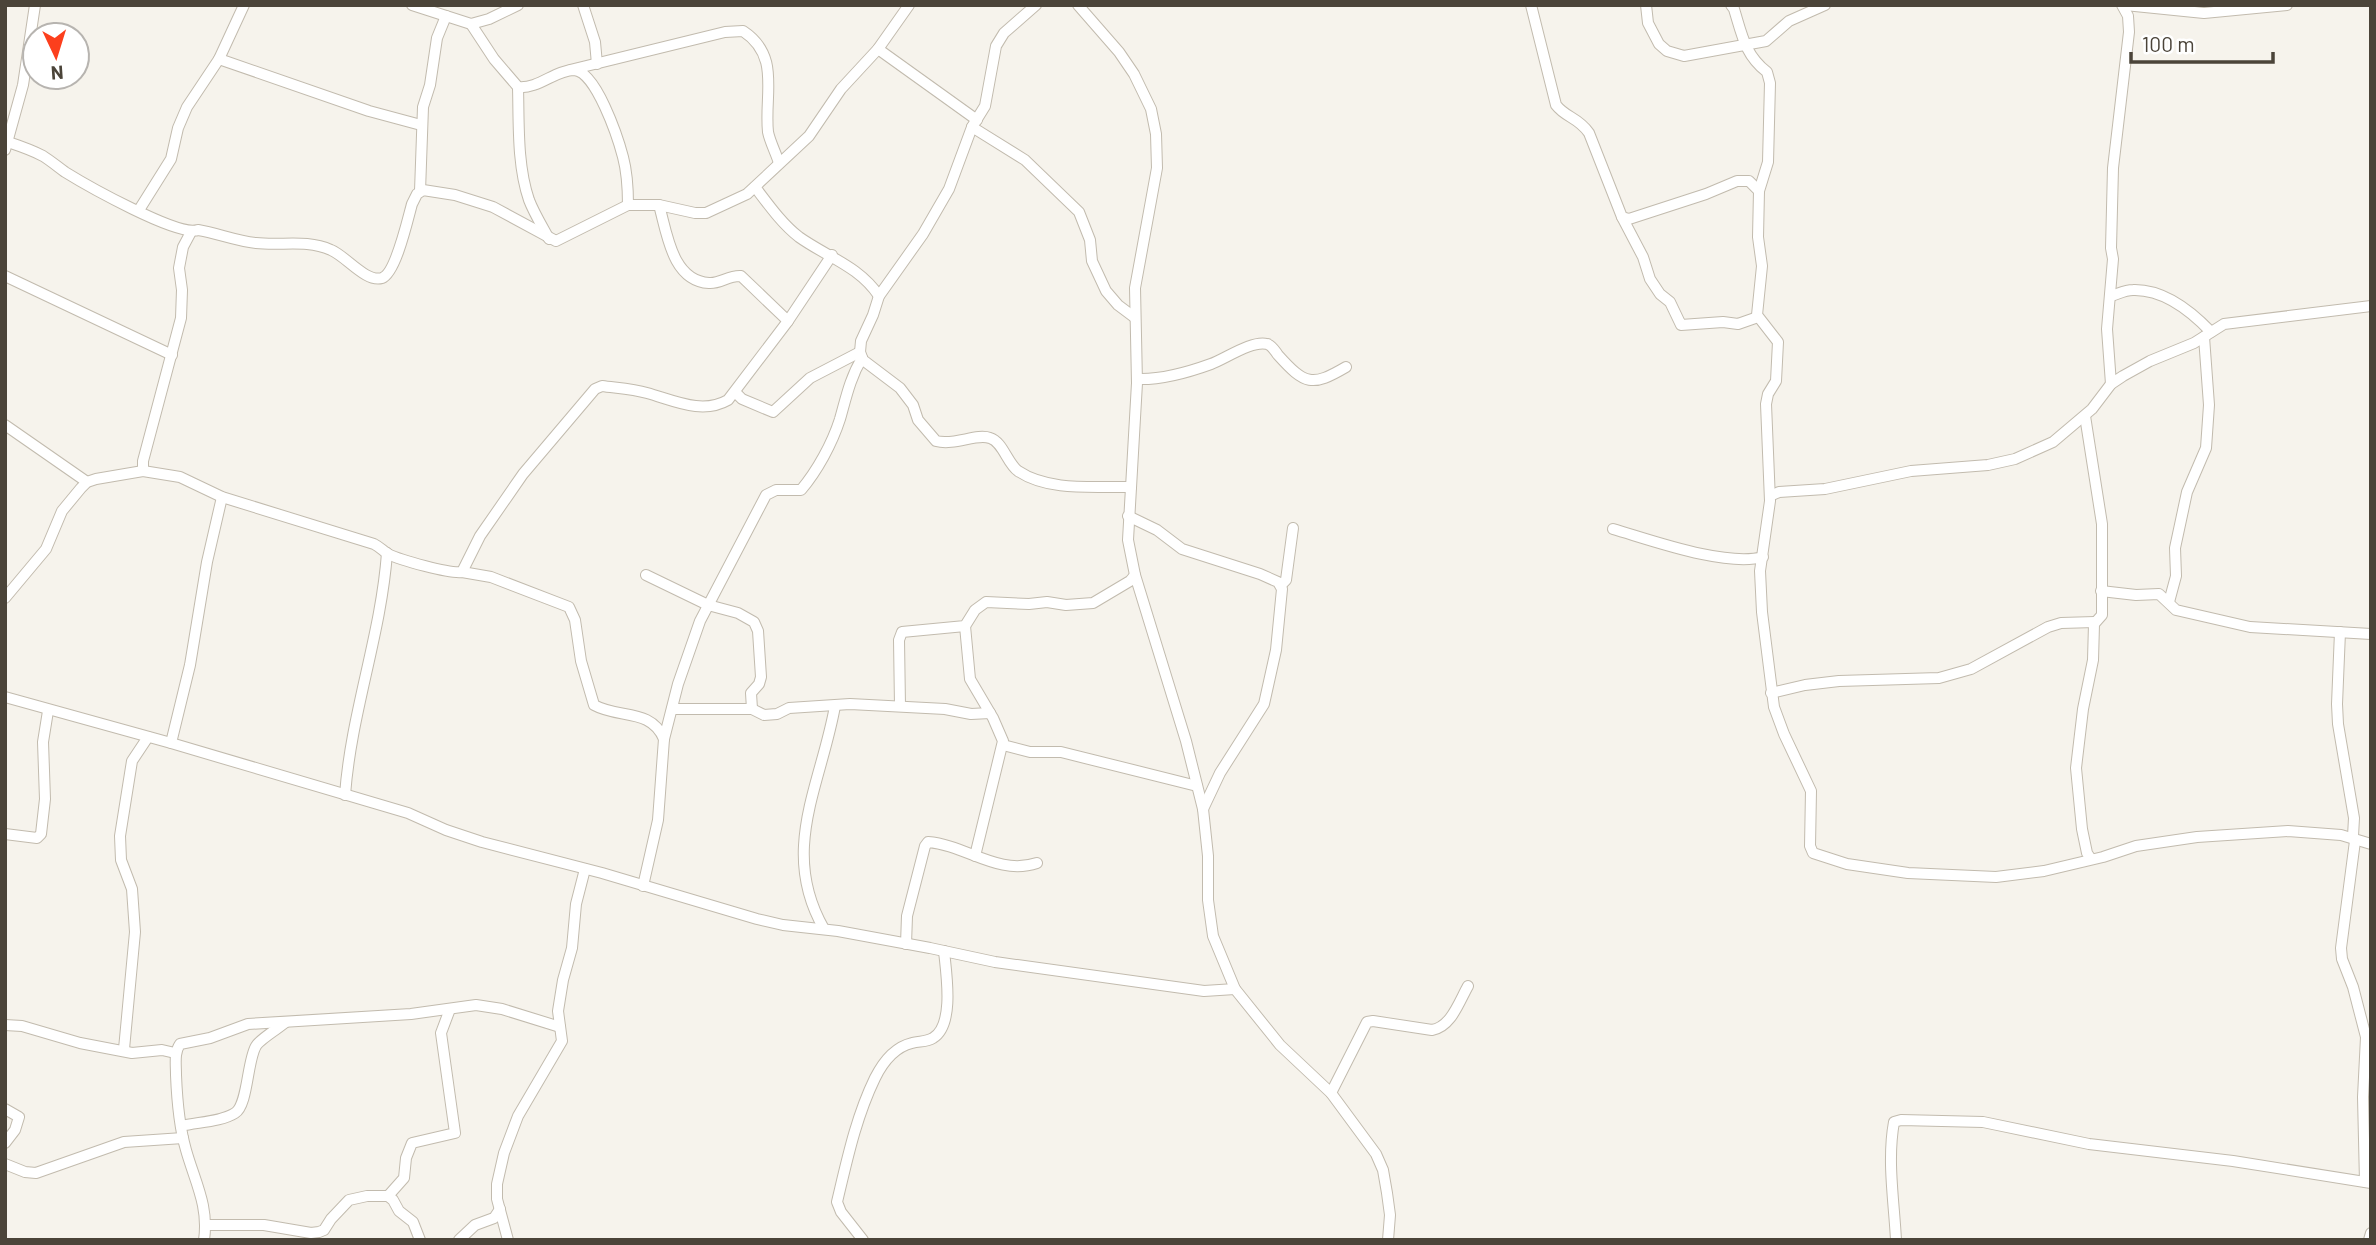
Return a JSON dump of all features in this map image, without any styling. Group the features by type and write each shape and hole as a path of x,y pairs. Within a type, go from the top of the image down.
{"street":[{"path":"35,5 23,85 6,146 43,156 90,186 158,221 191,232 198,230 256,243 318,245 344,256 363,273 376,278 382,278 391,270 412,204 420,191 421,125 437,38 446,16"},
{"path":"139,210 171,159 178,128 187,107 219,59 244,5"},
{"path":"412,5 471,24 489,19 518,5"},
{"path":"583,5 595,42 597,64"},
{"path":"420,191 438,191 486,204 556,242 628,205 659,205 706,213 747,194 809,136 841,89 878,50 909,5"},
{"path":"643,886 658,820 664,739 691,642 766,495 776,490 801,491 814,472 836,428 861,355 861,341 879,296 923,234 949,189 975,123 985,106 996,46 1000,38 1036,5"},
{"path":"1078,5 1128,65 1140,85 1153,117 1157,168 1137,269 1134,317 1137,379 1128,540 1135,575 1186,741 1203,809 1211,924 1219,952 1235,989 1280,1045 1331,1093 1367,1139 1383,1170 1390,1215 1388,1240"},
{"path":"1531,5 1556,105 1583,124 1589,133 1611,194 1643,257 1650,279 1660,294 1670,302 1681,325 1723,322 1738,324 1758,317"},
{"path":"1646,5 1652,32 1667,51 1685,56 1745,47 1770,39 1790,21 1825,5"},
{"path":"1731,5 1745,47 1758,66 1767,72 1770,83 1769,162 1759,191 1758,237 1762,266 1758,317 1777,340 1778,348 1776,381 1768,394 1766,404 1770,496 1760,571 1762,612 1771,693 1784,734 1811,791 1810,848 1813,853 1836,862 1859,866 1917,874 1966,876 2014,875 2091,859 2136,846 2204,836 2288,831 2341,835 2371,844"},
{"path":"2111,384 2107,329 2113,259 2113,168 2129,32 2124,5 2204,13 2287,5"},
{"path":"471,24 518,87 525,187 548,239"},
{"path":"518,87 538,84 570,70 725,32 743,32 756,42 768,61 769,136 779,163"},
{"path":"878,50 1041,172 1079,212 1090,240 1092,261 1106,291 1134,317"},
{"path":"219,59 333,99 421,125"},
{"path":"570,70 580,71 589,77 615,130 624,158 628,205"},
{"path":"1622,217 1629,219 1737,181 1749,181 1759,191"},
{"path":"755,187 797,235 865,278 879,296"},
{"path":"659,205 674,256 685,275 709,283 741,276 788,320"},
{"path":"143,471 143,461 183,308 179,268 183,247 191,232"},
{"path":"462,572 480,536 523,474 598,387 643,392 701,407 720,405 736,392 831,256"},
{"path":"5,276 172,355"},
{"path":"2110,296 2134,290 2157,295 2186,308 2208,335 2209,405 2206,448 2180,520 2175,548 2176,576 2169,602"},
{"path":"1770,496 1779,492 1825,489 1911,471 2002,463 2027,455 2053,442 2085,416 2111,384 2150,361 2230,322 2371,306"},
{"path":"1137,379 1166,376 1198,368 1263,344 1271,346 1307,381 1320,380 1346,367"},
{"path":"736,392 742,399 769,412 773,411 810,378 861,355"},
{"path":"861,355 900,388 913,405 918,420 936,441 953,443 989,437 995,440 1008,462 1018,471 1039,481 1131,487"},
{"path":"1771,693 1839,681 1939,678 1971,669 2048,627 2061,623 2095,622 2102,616 2102,524 2085,416"},
{"path":"5,425 88,482"},
{"path":"5,598 46,549 62,511 88,482 143,471 180,477 222,497 374,544 387,554 448,573 462,572 491,577 569,607 575,620 581,661 594,705 649,720 659,727 664,739"},
{"path":"171,743 190,665 207,562 222,497"},
{"path":"1128,516 1157,530 1182,549 1260,574 1281,586"},
{"path":"1203,809 1220,773 1264,704 1280,621 1281,586 1286,580 1293,528"},
{"path":"1613,529 1669,547 1742,559 1763,557"},
{"path":"345,795 350,743 384,589 387,554"},
{"path":"646,575 708,605 746,615 754,622 758,631 761,677 751,693 752,709"},
{"path":"975,856 1003,745 1000,732 970,678 965,626 975,610 986,602 1047,602 1066,605 1093,603 1130,581 1135,575"},
{"path":"2101,591 2136,595 2159,594 2176,610 2250,627 2371,634"},
{"path":"2091,859 2080,819 2076,768 2093,660 2095,622"},
{"path":"900,706 900,633 965,626"},
{"path":"1896,1240 1892,1194 1893,1134 1894,1122 1901,1119 1983,1122 2089,1144 2233,1161 2368,1182 2363,1097 2366,1037 2341,948 2355,841 2354,818 2338,724 2340,632"},
{"path":"5,698 171,743 408,813 482,842 783,925 824,929 995,962 1204,991 1235,989"},
{"path":"824,929 813,911 802,862 810,803 835,706"},
{"path":"672,709 752,709 764,715 789,708 900,706 952,709 971,714 990,713"},
{"path":"5,834 37,838 41,834 45,799 43,742 48,711"},
{"path":"124,1049 135,932 132,888 121,860 120,836 132,761 148,737"},
{"path":"1003,745 1030,752 1061,752 1197,786"},
{"path":"906,944 907,916 926,844 941,844 1013,867 1037,863"},
{"path":"508,1240 496,1187 518,1116 561,1046 558,1012 572,948 576,904 585,869"},
{"path":"863,1240 841,1212 837,1202 854,1131 875,1079 896,1048 934,1038 942,1029 947,992 944,951"},
{"path":"1331,1093 1367,1022 1441,1029 1468,986"},
{"path":"204,1240 206,1225 202,1197 182,1132 176,1053 183,1042 210,1038 240,1026 450,1009 470,1005 485,1006 560,1027"},
{"path":"388,1196 404,1178 406,1158 412,1143 455,1133 441,1033 450,1009"},
{"path":"5,1164 25,1172 36,1173 124,1142 182,1132 238,1112 256,1045 286,1023"},
{"path":"5,1024 22,1026 90,1045 124,1049 132,1053 162,1050 176,1053"},
{"path":"5,1109 19,1117 15,1130 5,1143"},
{"path":"206,1225 264,1225 319,1232 324,1230 349,1200 367,1196 388,1196 399,1211 413,1222 420,1240"},
{"path":"459,1240 475,1225 494,1218 500,1209"},
{"path":"2369,1240 2371,1233"}]}
